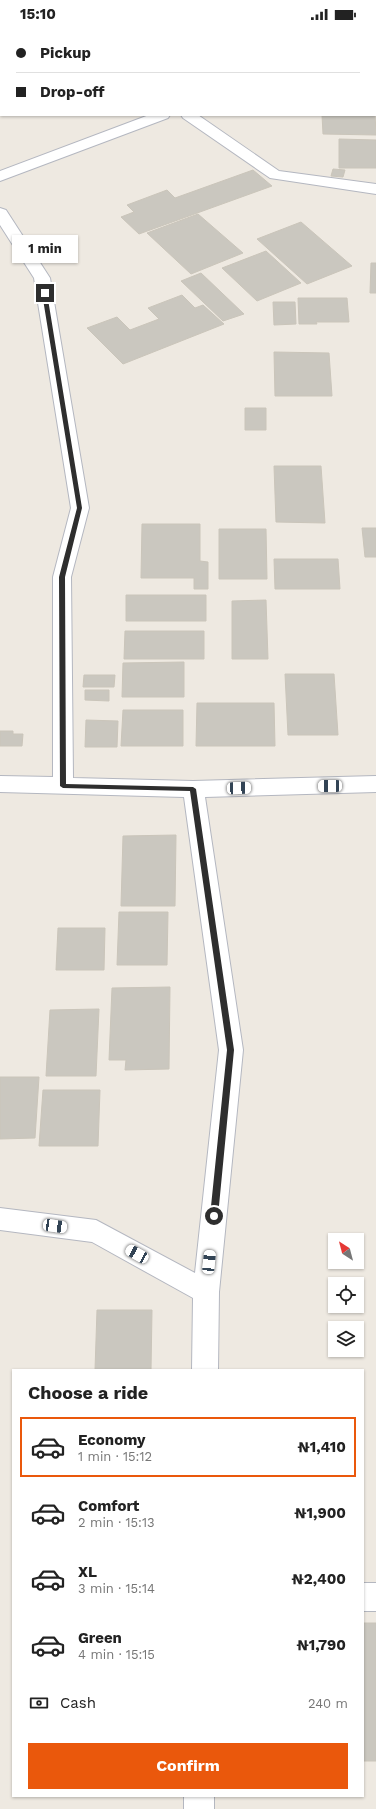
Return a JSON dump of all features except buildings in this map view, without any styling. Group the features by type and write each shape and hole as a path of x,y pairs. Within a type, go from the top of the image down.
{"street":[{"path":"0,176 160,116"},
{"path":"189,116 275,175 376,189"},
{"path":"0,213 42,278 80,508 62,577 63,786"},
{"path":"0,784 193,789 376,784"},
{"path":"193,789 231,1050 206,1292 205,1369"},
{"path":"0,1219 96,1231 206,1292"},
{"path":"364,1597 376,1597"},
{"path":"199,1797 199,1809"}],"route":[{"path":"45,293 80,508 62,577 63,786 193,789 231,1050 214,1216"}]}
